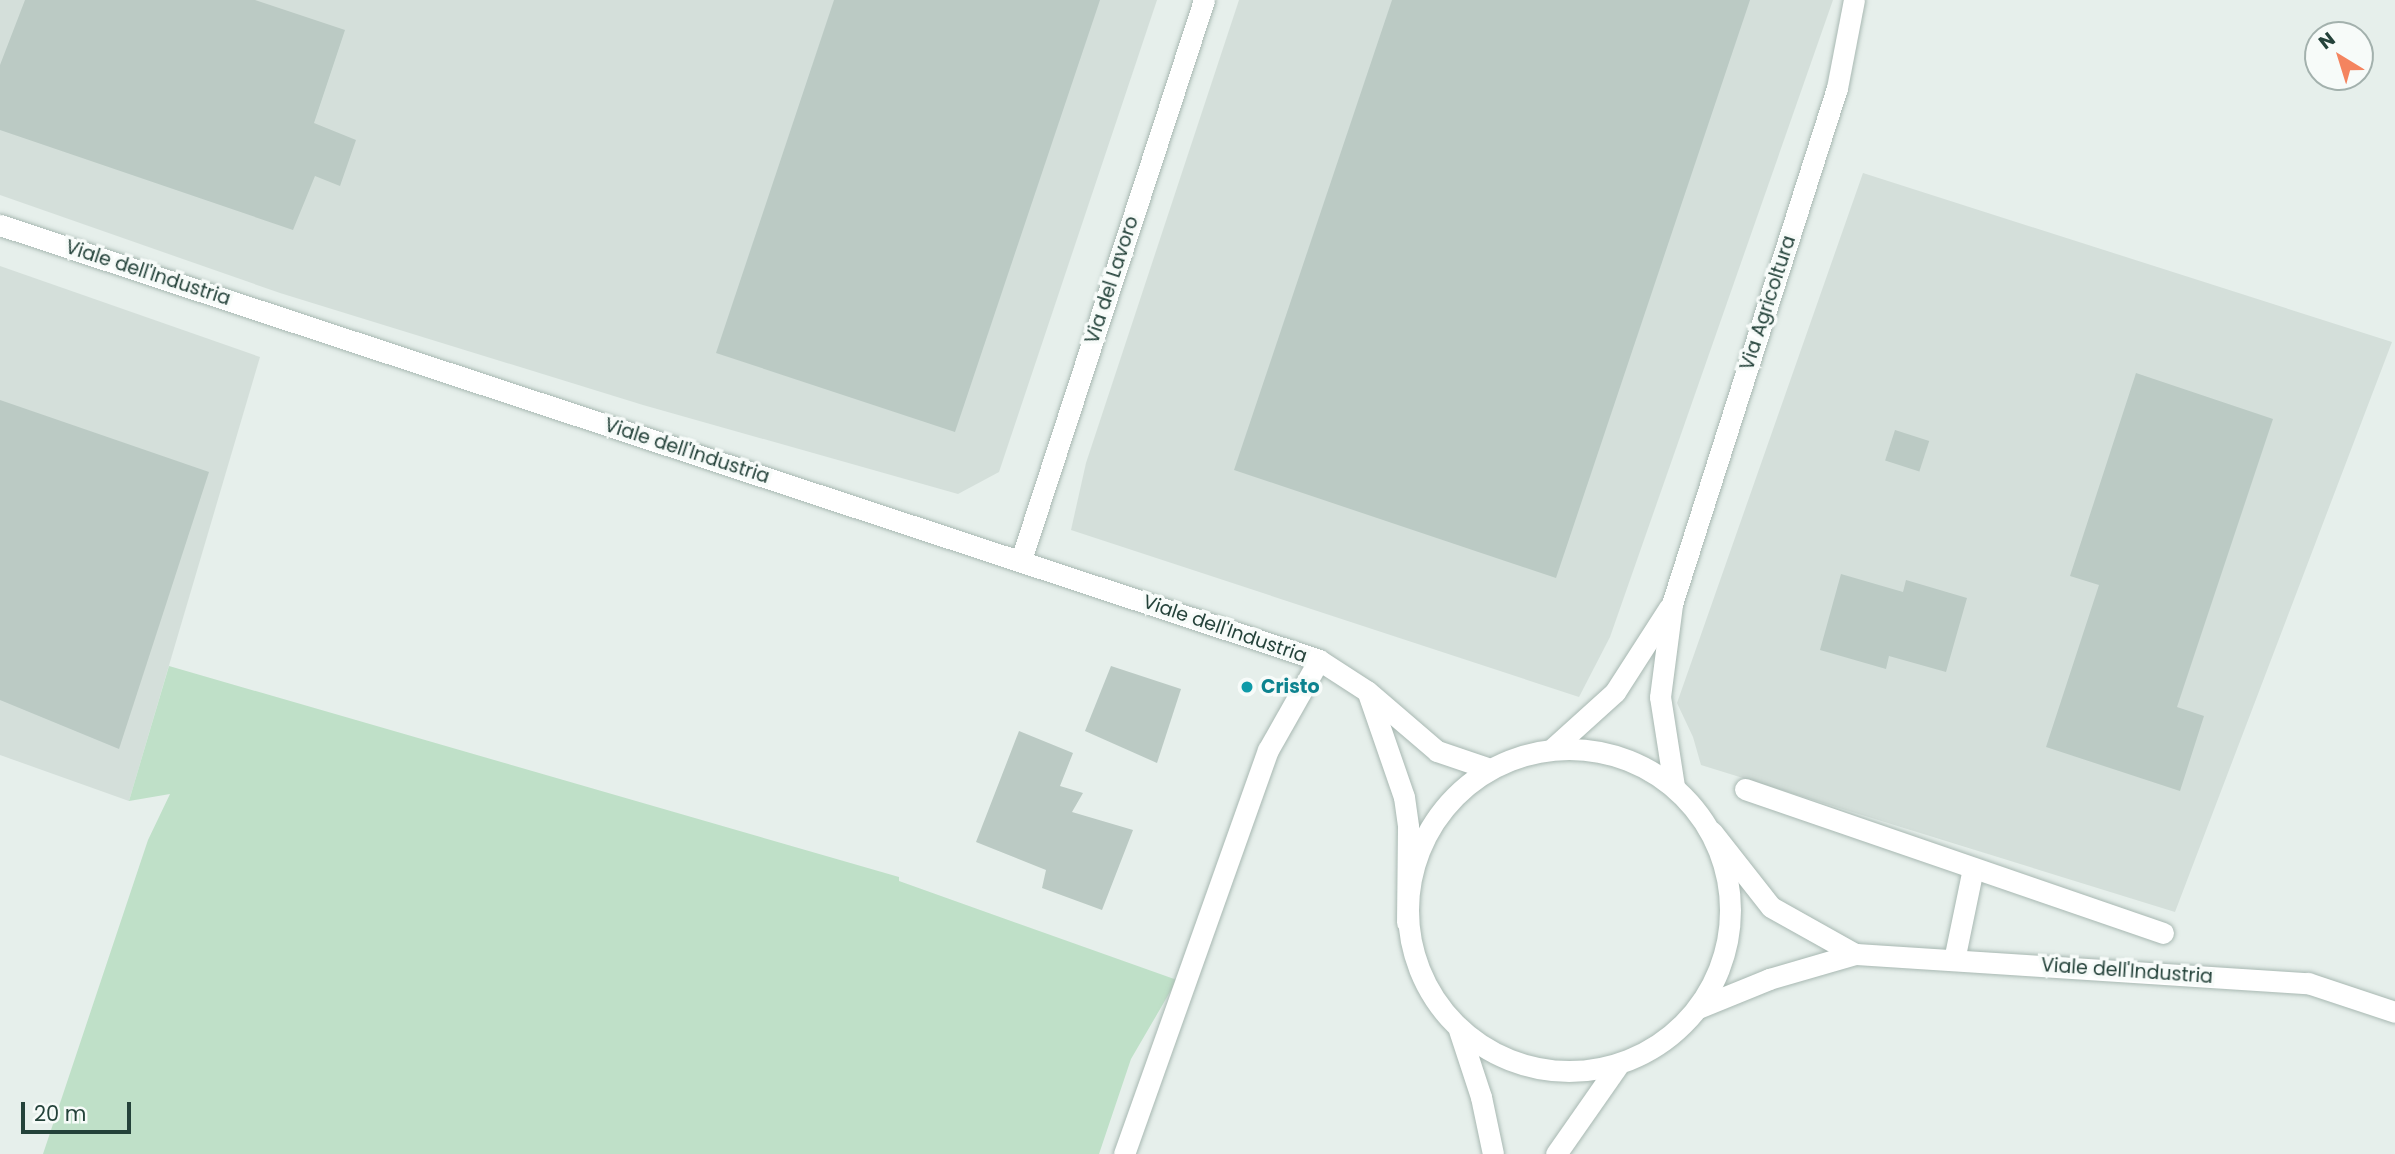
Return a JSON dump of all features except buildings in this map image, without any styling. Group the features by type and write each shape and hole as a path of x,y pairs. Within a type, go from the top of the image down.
{"street":[{"name":"Via del Lavoro","path":"1021,560 1203,0"},
{"name":"Via Agricoltura","path":"1674,786 1660,696 1672,604 1837,88 1854,0"},
{"name":"Viale dell'Industria","path":"0,225 1319,660 1367,691 1437,751 1490,768"},
{"name":"Via Agricoltura","path":"1552,749 1615,692 1672,604"},
{"path":"1124,1154 1268,750 1319,660"},
{"name":"Viale dell'Industria","path":"1367,691 1404,797 1408,827 1407,922 1415,962 1433,999 1459,1030 1494,1054 1534,1069 1576,1072 1618,1065 1663,1042 1698,1008 1721,967 1731,922 1728,876 1712,832"},
{"name":"Viale dell'Industria","path":"1407,922 1411,876 1427,833 1454,796 1490,768 1520,756 1552,749 1595,750 1627,759 1674,786 1696,808 1771,907 1854,954"},
{"path":"1745,789 2163,933"},
{"path":"1954,960 1973,868"},
{"name":"Viale dell'Industria","path":"1698,1008 1769,979 1854,954 2308,983 2395,1012"},
{"path":"1459,1030 1481,1097 1493,1154"},
{"path":"1556,1154 1618,1065"}],"shaded area":[{"path":"0,0 1157,0 999,472 958,494 643,405 280,293 0,195"},
{"path":"1239,0 1833,0 1610,637 1579,697 1071,530 1086,463"},
{"path":"1863,173 2392,342 2175,912 1701,765 1693,737 1677,703"},
{"path":"0,266 260,357 129,801 0,755"}],"green space":[{"path":"169,666 899,877 899,881 1177,980 1131,1059 1099,1154 43,1154 148,840 170,794 129,801"}],"place":[{"name":"Cristo","path":"1247,687"}]}
